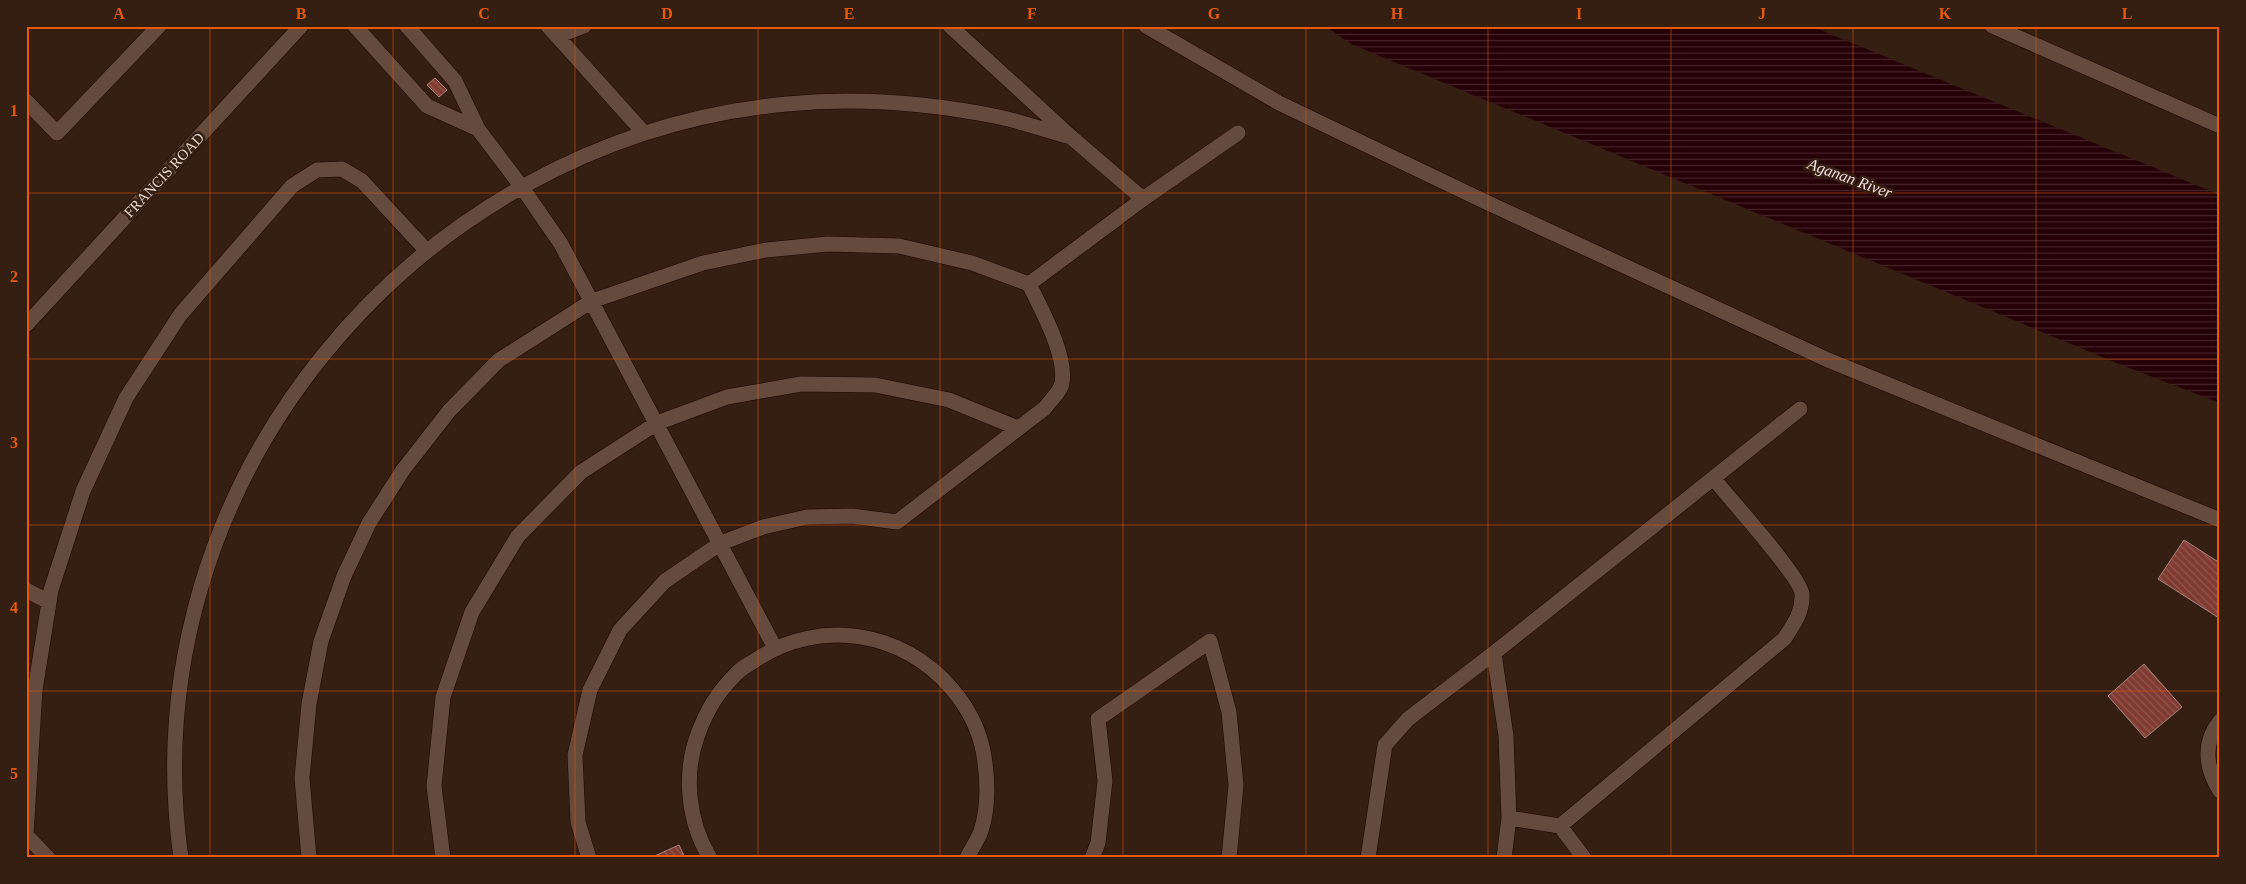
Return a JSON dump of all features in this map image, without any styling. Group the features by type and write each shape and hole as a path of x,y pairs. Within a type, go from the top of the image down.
{"street":[{"path":"26,101 58,133 159,26"},
{"name":"FRANCIS ROAD","path":"26,325 301,26"},
{"path":"355,26 426,106 478,129"},
{"path":"407,26 455,81 478,129 521,186 561,244 775,648"},
{"path":"553,31 584,26"},
{"path":"950,26 1071,138 1143,199"},
{"path":"1146,26 1279,103 1488,204 1819,356 2220,520"},
{"path":"1992,26 2220,126"},
{"path":"553,31 644,133"},
{"path":"181,858 176,823 176,730 188,638 213,549 250,464 298,385 358,313 426,250 476,214 521,186 586,155 644,133 714,115 786,104 858,101 930,106 993,116 1071,138"},
{"path":"1029,284 1143,199 1238,133"},
{"path":"48,858 26,835 35,690 51,590 83,490 126,398 180,315 292,186 318,170 342,169 362,181 426,250"},
{"path":"309,858 302,778 309,704 320,641 344,576 369,523 403,470 450,411 499,360 592,301 703,264 766,250 828,244 899,246 972,263 1029,284 1053,335 1062,367 1062,384 1045,408 897,522 852,516 807,517 763,527 720,543 665,581 620,630 590,690 575,755 578,822 589,858"},
{"path":"443,858 434,786 443,697 472,612 518,536 581,472 657,423 727,397 801,384 875,385 930,396 949,400 1018,428"},
{"path":"1368,858 1385,745 1408,719 1494,654 1800,410"},
{"path":"1560,826 1784,639 1799,616 1802,592 1789,569 1714,479"},
{"path":"26,590 49,602"},
{"path":"710,858 700,841 688,796 692,751 708,708 737,673 775,648 817,636 860,636 902,648 938,672 966,706 983,745 988,788 981,830 967,858"},
{"path":"1092,858 1098,843 1105,781 1098,719 1210,641 1229,712 1236,785 1229,858"},
{"path":"1494,654 1506,736 1509,818 1504,858"},
{"path":"2220,721 2213,730 2207,756 2212,778 2220,791"},
{"path":"1509,818 1560,826 1584,858"}],"water":[{"name":"Aganan River","path":"1325,26 1811,26 2220,195 2220,403 2119,364 1351,44"}],"building":[{"path":"435,78 447,90 439,97 427,85"},
{"path":"2184,540 2220,563 2219,618 2158,579"},
{"path":"2144,664 2182,707 2145,738 2108,696"},
{"path":"679,845 685,858 650,858"}]}
